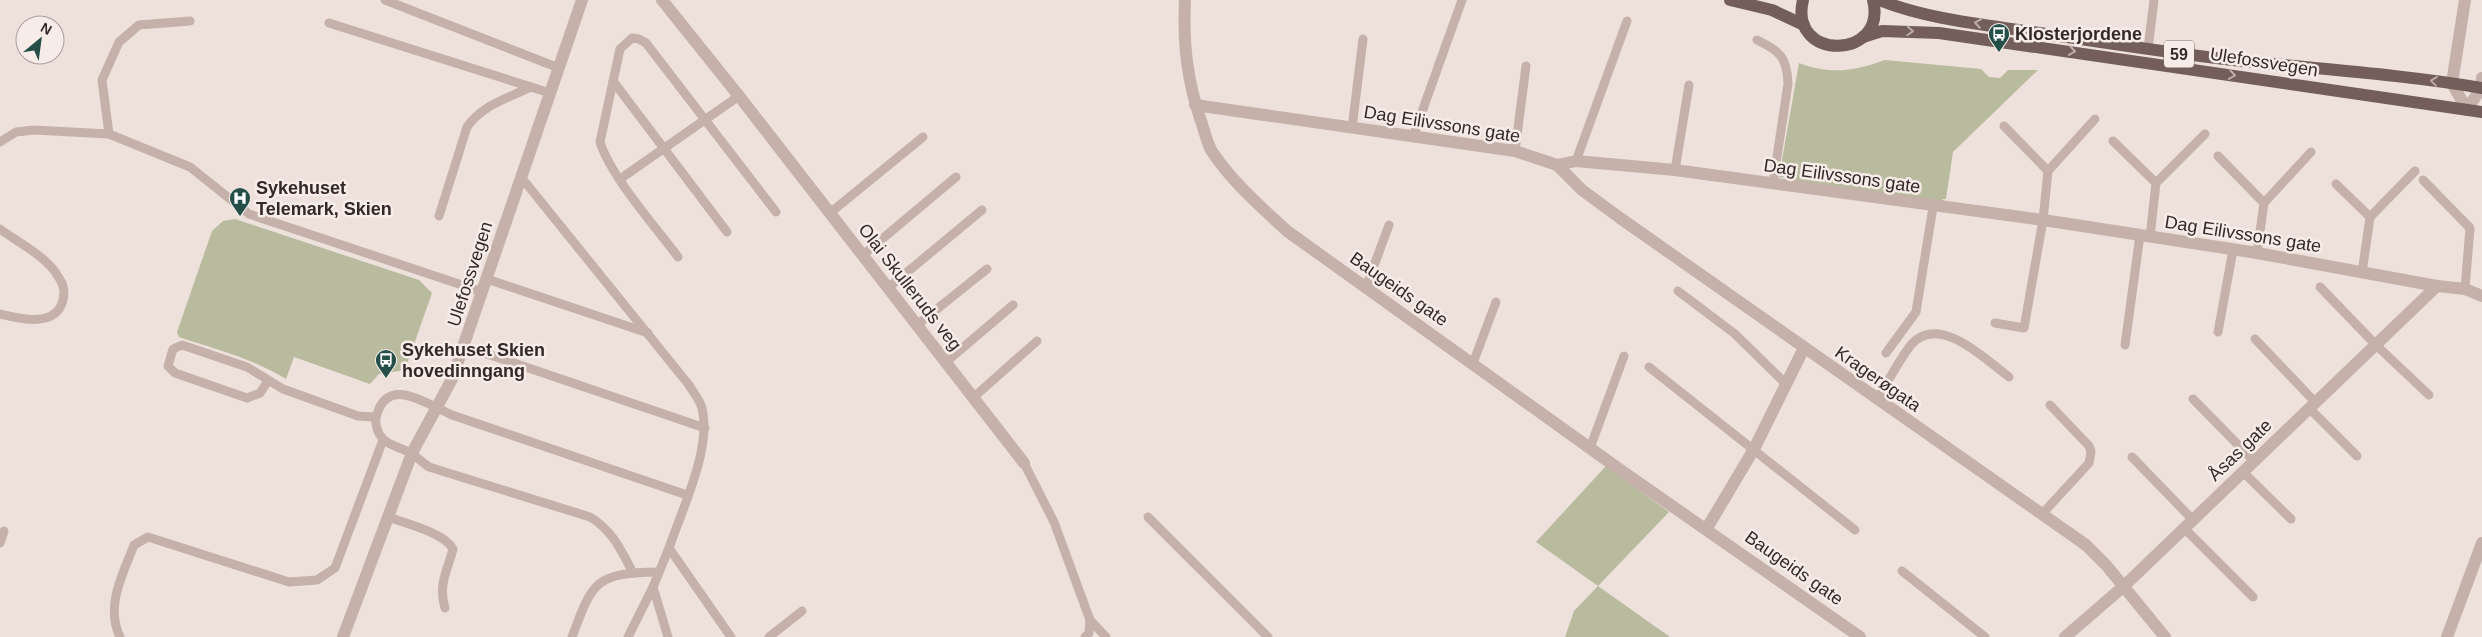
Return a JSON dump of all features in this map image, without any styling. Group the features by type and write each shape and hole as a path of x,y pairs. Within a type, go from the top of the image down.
{"main road":[{"name":"59","path":"1730,0 1772,10 1804,25 1816,40 1827,46 1850,45 1863,37"},
{"path":"1803,0 1802,17 1804,25"},
{"path":"1863,37 1868,32 1874,15 1873,0"},
{"name":"Ulefossvegen","path":"1879,0 1904,9 1942,18 2148,49 2482,85"},
{"name":"Ulefossvegen","path":"1863,37 1882,31 1939,33 2482,112"}],"street":[{"name":"Ulefossvegen","path":"343,637 412,454 452,380 582,0"},
{"name":"Olai Skulleruds veg","path":"662,0 739,96 1024,463"},
{"name":"Baugeids gate","path":"1185,0 1184,52 1195,105 1210,148 1243,189 1287,231 1590,448 1707,528 1860,637"},
{"path":"2464,0 2452,83 2467,110 2482,85"},
{"name":"Dag Eilivssons gate","path":"1195,105 1515,151 1557,165 1576,161 1675,170 1933,207 2043,220 2257,253 2437,286 2465,289 2482,296"},
{"name":"Kragerøgata","path":"1557,165 1582,190 2086,545 2124,586 2165,637"},
{"name":"Åsas gate","path":"2065,637 2124,586 2437,286"},
{"path":"1707,528 1754,449 1804,348"},
{"path":"2448,637 2482,543"}],"lane":[{"path":"385,0 559,68"},
{"path":"1413,137 1462,0"},
{"path":"2148,49 2154,0"},
{"path":"109,134 102,80 119,42 139,25 190,21"},
{"path":"1576,161 1627,21"},
{"path":"329,23 550,92"},
{"path":"678,257 620,179 604,154 600,142 620,49 632,38 646,43 776,212"},
{"path":"1352,128 1363,39"},
{"path":"1757,40 1777,52 1784,59 1787,69 1788,84 1773,183"},
{"path":"1515,151 1526,66"},
{"path":"613,81 727,232"},
{"path":"1675,170 1690,85"},
{"path":"439,216 467,127 474,117 485,108 531,87"},
{"path":"620,179 739,96"},
{"path":"1995,323 2024,328 2043,220 2048,171 2095,119"},
{"path":"2004,126 2048,171"},
{"path":"0,142 16,132 34,130 109,134 190,167 250,214 483,292"},
{"path":"2125,345 2156,183 2205,134"},
{"path":"830,213 923,137"},
{"path":"2113,141 2156,183"},
{"path":"2257,253 2264,202 2311,152"},
{"path":"2218,156 2264,202"},
{"path":"2362,273 2370,217 2415,171"},
{"path":"522,177 689,384 702,406 705,428 699,463 669,548 653,587 628,637"},
{"path":"863,255 956,177"},
{"path":"2423,180 2470,228 2465,289"},
{"path":"2336,184 2370,217"},
{"path":"1886,353 1916,312 1933,207"},
{"path":"888,288 982,210"},
{"path":"1366,287 1389,225"},
{"path":"0,229 46,262 59,277 65,292 62,306 53,316 36,320 0,314"},
{"path":"2218,332 2233,250"},
{"path":"917,325 987,269"},
{"path":"488,279 648,333"},
{"path":"2320,287 2429,396"},
{"path":"1678,290 1735,334 1787,385"},
{"path":"1473,363 1496,302"},
{"path":"946,362 1013,305"},
{"path":"1877,399 1911,345 1932,334 1946,334 1960,340 2010,377"},
{"path":"2254,339 2357,456"},
{"path":"974,398 1037,341"},
{"path":"268,381 260,393 248,398 175,373 168,366 173,349 182,345 247,367 283,389 358,416 376,417"},
{"path":"464,346 705,428"},
{"path":"1590,448 1624,356"},
{"path":"1649,367 1855,530"},
{"path":"633,573 612,535 603,525 590,517 429,467 412,454 383,440 376,429 376,417 380,404 390,396 400,394 414,397 438,409 687,495"},
{"path":"2193,399 2254,462"},
{"path":"2042,514 2088,463 2092,452 2089,446 2050,405"},
{"path":"120,637 116,628 113,610 116,591 134,545 148,537 289,582 317,580 335,568 383,440"},
{"path":"2132,457 2253,597"},
{"name":"Olai Skulleruds veg","path":"1024,463 1054,522 1090,620"},
{"path":"2243,472 2291,519"},
{"path":"388,517 441,537 450,543 453,549 441,594 445,608"},
{"path":"1148,517 1268,637"},
{"path":"0,543 4,531"},
{"path":"669,548 731,637"},
{"path":"1902,571 1984,637"},
{"path":"572,637 586,600 594,588 605,579 633,573 659,572"},
{"path":"653,587 668,637"},
{"path":"769,637 802,611"},
{"path":"1085,637 1091,625 1090,620"},
{"path":"1090,620 1106,637"}],"green space":[{"path":"1885,60 1981,69 1989,77 2000,78 2008,70 2038,70 1953,152 1946,199 1942,199 1953,209 1790,186 1791,178 1779,177 1799,63 1821,69 1842,70 1863,67"},
{"path":"235,219 419,280 432,293 405,370 379,374 370,384 294,357 286,379 248,360 179,337 177,332 212,231 223,221"},
{"path":"1606,466 1669,512 1598,586 1536,542"},
{"path":"1598,586 1670,637 1565,637 1574,611"}],"place":[{"name":"Klosterjordene","path":"1999,53"},
{"name":"Sykehuset Telemark, Skien","path":"240,217"},
{"name":"Sykehuset Skien hovedinngang","path":"386,379"}]}
